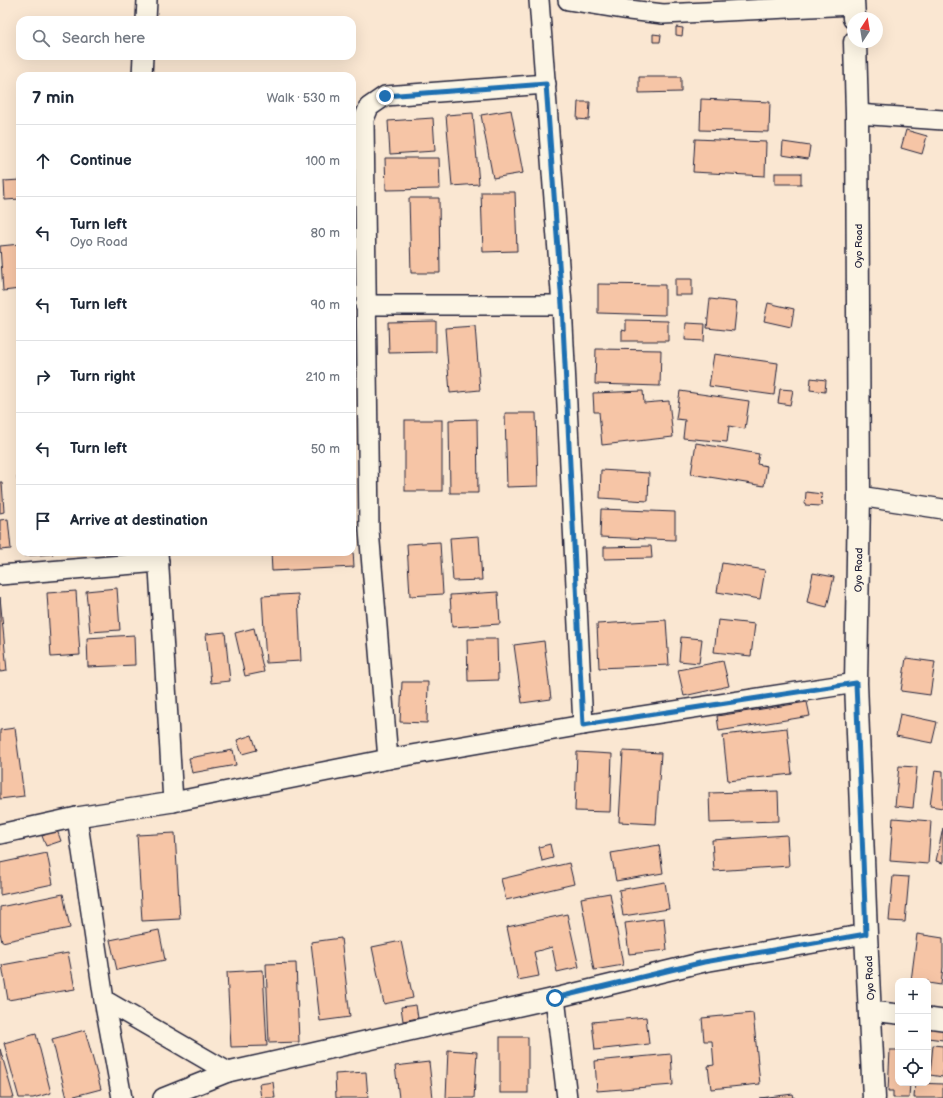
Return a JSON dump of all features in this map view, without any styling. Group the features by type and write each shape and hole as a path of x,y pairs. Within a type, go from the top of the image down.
{"street":[{"path":"146,16 147,0"},
{"path":"539,0 562,305 583,725"},
{"path":"568,0 663,14 853,8"},
{"name":"Oyo Road","path":"854,48 857,114 859,496 856,683 874,1098"},
{"path":"142,72 143,60"},
{"path":"388,759 369,530 365,305 364,119 368,107 385,96 546,84"},
{"path":"857,114 943,120"},
{"path":"365,305 562,305"},
{"path":"859,496 943,509"},
{"path":"0,575 158,557 174,802"},
{"path":"0,834 77,817 174,802 388,759 583,725 856,683"},
{"path":"77,817 104,1000 122,1098"},
{"path":"163,1098 228,1072 555,998 704,962 866,934"},
{"path":"555,998 567,1098"},
{"path":"104,1000 228,1072"},
{"path":"871,1011 895,1014"},
{"path":"931,1018 943,1020"}],"building":[{"path":"676,27 683,28 682,36 676,35"},
{"path":"653,34 661,35 660,42 653,42"},
{"path":"639,77 681,77 681,92 639,93"},
{"path":"701,99 770,102 769,132 700,130"},
{"path":"578,102 590,102 589,120 577,119"},
{"path":"511,110 523,173 493,178 481,115"},
{"path":"473,113 479,184 452,186 446,115"},
{"path":"433,118 435,151 390,154 388,121"},
{"path":"906,130 927,136 922,154 901,148"},
{"path":"695,139 766,142 765,176 693,172"},
{"path":"783,142 810,146 808,159 782,155"},
{"path":"385,158 439,158 440,189 386,190"},
{"path":"775,173 801,173 801,184 775,184"},
{"path":"16,180 16,199 5,200 4,181"},
{"path":"481,192 515,192 517,251 483,252"},
{"path":"409,198 439,198 440,273 411,273"},
{"path":"16,244 16,289 3,291 0,246"},
{"path":"675,279 692,279 692,295 675,295"},
{"path":"598,284 665,285 665,315 598,313"},
{"path":"710,299 737,302 734,331 707,328"},
{"path":"768,303 794,309 791,327 764,321"},
{"path":"626,320 668,321 668,341 622,341 622,330 626,331"},
{"path":"436,321 436,352 389,353 388,322"},
{"path":"686,323 705,324 704,341 685,340"},
{"path":"475,326 480,390 450,393 445,328"},
{"path":"596,349 661,350 660,386 595,384"},
{"path":"714,354 778,363 774,395 709,386"},
{"path":"811,378 826,380 825,392 810,390"},
{"path":"780,389 793,390 790,405 778,403"},
{"path":"643,391 644,403 669,401 673,437 602,445 599,412 594,412 593,393"},
{"path":"680,391 749,401 745,429 729,426 727,442 683,438 685,420 676,419"},
{"path":"505,413 536,413 538,486 507,487"},
{"path":"477,419 478,493 450,493 449,420"},
{"path":"405,420 442,420 442,491 405,491"},
{"path":"696,443 759,454 757,464 767,466 764,486 691,474"},
{"path":"601,470 649,473 648,501 600,498"},
{"path":"0,482 2,482 4,512 0,513"},
{"path":"806,492 822,494 821,506 805,505"},
{"path":"601,509 675,512 675,540 600,537"},
{"path":"8,519 11,549 0,550 0,520"},
{"path":"479,536 482,580 453,581 450,538"},
{"path":"440,542 443,594 410,596 407,544"},
{"path":"651,546 652,558 604,559 604,547"},
{"path":"271,556 353,556 354,567 272,571"},
{"path":"722,563 765,570 760,599 717,592"},
{"path":"813,573 834,577 827,607 807,602"},
{"path":"117,588 120,630 90,632 86,591"},
{"path":"76,591 80,655 51,657 47,593"},
{"path":"498,592 500,624 452,627 450,595"},
{"path":"298,594 301,661 266,663 262,596"},
{"path":"0,597 7,671 0,672"},
{"path":"666,620 669,665 599,668 597,624"},
{"path":"718,620 755,624 751,656 714,652"},
{"path":"254,628 264,672 245,676 235,633"},
{"path":"225,632 230,681 211,683 206,634"},
{"path":"134,635 135,665 88,667 87,638"},
{"path":"681,637 702,639 699,663 679,661"},
{"path":"467,639 497,639 498,680 468,681"},
{"path":"544,641 551,699 522,703 514,645"},
{"path":"906,658 935,662 930,695 901,691"},
{"path":"723,661 729,686 684,696 678,670"},
{"path":"402,682 428,682 427,723 400,722"},
{"path":"807,702 810,716 719,731 717,716"},
{"path":"900,714 937,722 932,743 896,736"},
{"path":"15,728 24,796 0,799 0,730"},
{"path":"787,728 792,774 728,781 723,735"},
{"path":"252,735 257,750 242,754 237,740"},
{"path":"233,750 236,765 192,773 189,758"},
{"path":"623,751 661,753 656,824 619,822"},
{"path":"577,752 612,754 610,812 575,811"},
{"path":"899,766 917,767 913,808 895,806"},
{"path":"935,770 943,771 943,808 930,806"},
{"path":"778,791 779,821 710,823 709,793"},
{"path":"893,818 931,821 928,864 890,861"},
{"path":"943,828 943,863 936,861"},
{"path":"57,830 61,841 46,846 42,836"},
{"path":"175,833 180,919 142,921 137,835"},
{"path":"787,835 789,866 714,871 712,840"},
{"path":"550,844 553,858 542,861 539,847"},
{"path":"659,845 663,873 616,881 611,853"},
{"path":"47,853 53,884 0,895 0,863"},
{"path":"569,863 574,884 506,900 501,879"},
{"path":"893,876 909,877 905,922 889,921"},
{"path":"665,882 669,909 623,916 619,890"},
{"path":"610,893 623,965 594,970 581,898"},
{"path":"63,894 70,928 2,942 0,932 0,907"},
{"path":"567,914 579,967 557,972 552,947 534,952 539,976 518,980 507,927"},
{"path":"664,918 667,950 629,954 625,923"},
{"path":"159,930 165,960 117,970 110,940"},
{"path":"917,934 943,938 943,967 941,985 931,983 931,978 911,978"},
{"path":"341,938 350,1017 320,1021 311,942"},
{"path":"401,941 413,998 384,1004 372,947"},
{"path":"68,953 75,989 8,1000 2,965"},
{"path":"296,963 299,1042 269,1043 266,964"},
{"path":"263,970 267,1046 231,1047 227,972"},
{"path":"416,1005 418,1018 403,1021 401,1007"},
{"path":"753,1013 760,1084 711,1089 708,1066 714,1065 712,1041 704,1041 702,1018"},
{"path":"646,1017 649,1044 595,1050 592,1022"},
{"path":"931,1027 943,1029 943,1040 931,1038"},
{"path":"85,1030 101,1089 67,1098 52,1039"},
{"path":"36,1034 51,1093 33,1098 19,1098 4,1043"},
{"path":"500,1037 528,1037 528,1093 500,1093"},
{"path":"933,1045 943,1046 943,1077 931,1075"},
{"path":"0,1049 14,1098 0,1098"},
{"path":"448,1050 477,1052 474,1098 446,1098"},
{"path":"890,1050 895,1050 895,1086 910,1086 909,1098 893,1098 893,1091 888,1091"},
{"path":"671,1054 673,1085 597,1091 595,1061"},
{"path":"429,1062 433,1098 399,1098 395,1066"},
{"path":"366,1072 368,1098 336,1098 335,1074"},
{"path":"273,1082 275,1098 261,1098 259,1084"},
{"path":"931,1084 943,1084 943,1098 914,1098 915,1086 931,1086"},
{"path":"793,1094 794,1098 760,1098"}],"route":[{"path":"385,96 546,84 562,305 583,725 856,683 866,934 704,962 555,998"}]}
